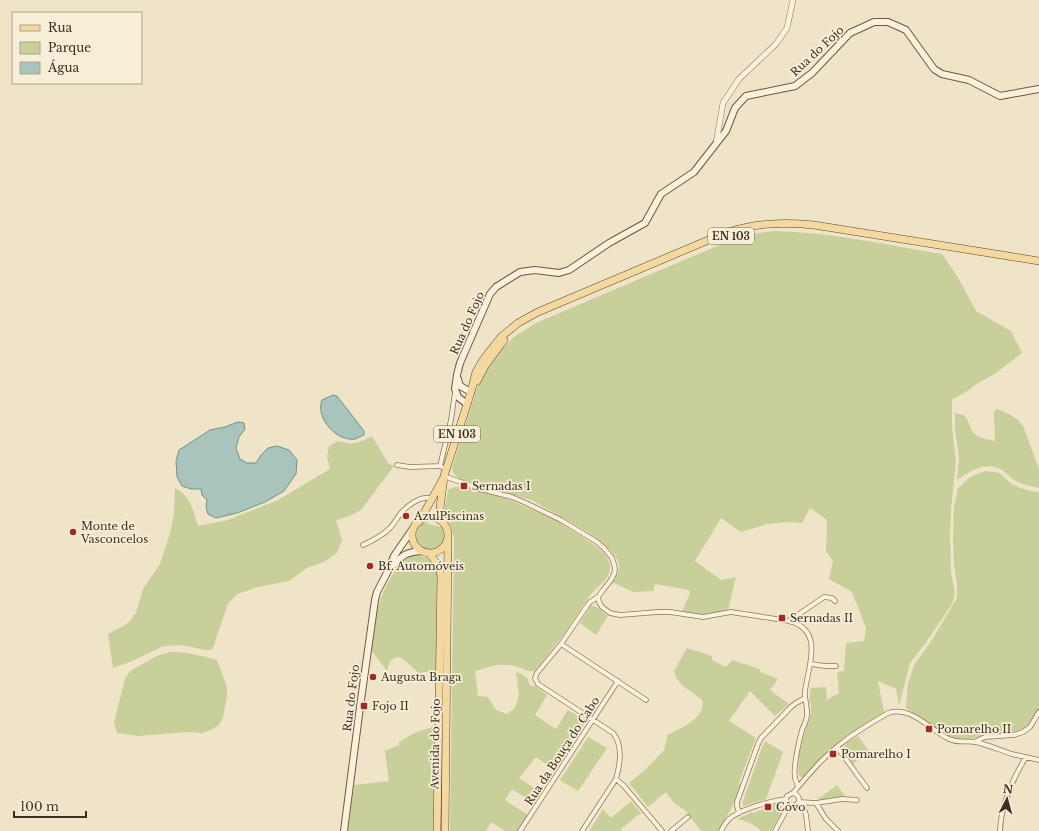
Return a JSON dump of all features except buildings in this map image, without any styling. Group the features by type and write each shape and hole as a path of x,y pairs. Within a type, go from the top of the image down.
{"main road":[{"name":"Rua do Fojo","path":"455,389 460,363 490,294 496,287 520,272 535,270 559,273 568,270 609,243 645,223 661,194 694,172 726,131 735,108 746,96 795,86 812,73 850,33 874,22 888,22 906,30 934,69 942,74 969,80 1000,96 1039,89"},
{"name":"EN 103","path":"444,524 440,503 444,485 443,467 468,404 476,372 483,360 502,337 518,323 547,308 725,233 771,223 808,224 1039,261"},
{"name":"EN 103","path":"471,392 485,366 503,342 526,323 545,313 716,241 749,231 773,227 800,228 1039,265"},
{"path":"457,375 460,386 471,392"},
{"path":"455,389 458,397 468,404"},
{"name":"EN 103","path":"417,524 444,476"},
{"path":"417,524 424,519 434,518 444,524"},
{"name":"Rua do Fojo","path":"344,831 362,685 375,600 377,592 394,556 417,524"},
{"name":"Avenida do Fojo","path":"417,524 413,532 414,543 417,548 425,552 437,564 441,576 437,831"},
{"name":"Avenida do Fojo","path":"444,524 448,537 445,831"},
{"name":"EN 103","path":"425,552 434,552 439,550 443,547 448,537"},
{"name":"Rua do Fojo","path":"388,571 399,558 405,554 412,551 425,552"}],"street":[{"path":"716,144 723,103 739,79 776,44 787,28 792,0"},
{"path":"397,465 410,467 443,467 455,389"},
{"path":"444,476 480,489 512,497 561,520 597,542 612,558 615,569 611,580 598,597 590,602 561,644 537,673 535,678 538,684 613,733 617,739 620,763 616,779 582,831"},
{"path":"362,545 380,536 390,528 403,511 411,504 422,498 431,498"},
{"path":"598,597 599,602 606,611 620,615 670,612 703,617 732,612 788,621 800,625 810,640 811,664 806,684 805,698 807,715 800,737 795,773 798,786"},
{"path":"788,621 820,598 832,598 835,601"},
{"path":"561,644 646,700"},
{"path":"811,664 836,666"},
{"name":"Rua da Bouça do Cabo","path":"520,831 618,681"},
{"path":"739,813 736,806 761,738 791,707 805,698"},
{"path":"721,831 728,820 739,813 773,801 786,799 789,794 793,793 798,786 837,747 882,717 894,712 898,711 910,714 942,735 953,741 963,743 974,742 985,737 1009,736 1023,732 1030,727 1039,712"},
{"path":"974,742 1039,760"},
{"path":"837,747 868,788"},
{"path":"1000,831 1003,807 1014,779 1026,757"},
{"path":"616,779 624,786 662,831"},
{"path":"793,793 798,796 808,831"},
{"path":"786,799 789,805"},
{"path":"789,805 796,805 800,802 816,803 842,799 857,800"},
{"path":"816,803 826,819 838,831"},
{"path":"775,831 789,805"},
{"path":"671,831 688,817"}],"green space":[{"path":"774,231 837,236 942,254 959,279 976,311 1011,331 1022,353 996,373 952,400 952,426 956,461 950,538 951,572 955,592 952,604 925,644 910,663 899,706 896,689 878,681 884,712 830,748 803,777 800,777 798,773 799,755 811,713 811,704 809,701 811,688 826,687 827,700 839,693 837,672 844,671 846,643 864,641 866,628 852,592 829,579 833,561 826,551 827,520 810,508 802,523 789,522 767,524 741,532 721,518 695,561 721,580 736,577 728,610 705,615 682,611 690,594 689,590 655,584 653,591 633,592 612,582 617,575 619,568 616,557 608,547 596,538 532,500 462,480 454,474 452,468 478,385 500,351 515,336 538,322 729,241 752,234"},
{"path":"997,409 1009,414 1022,424 1039,469 1039,488 1020,483 1002,470 988,466 977,468 957,480 959,457 955,430 955,413 964,415 975,434 982,438 995,441 994,412"},
{"path":"372,436 388,463 394,466 361,510 350,516 336,520 342,540 337,553 324,562 307,568 289,581 258,587 237,594 228,604 214,646 211,650 182,645 164,646 130,662 113,668 108,634 127,624 136,613 143,589 160,564 171,530 174,513 175,488 188,499 193,509 198,526 228,520 278,500 330,469 327,457 329,446 338,441 355,443"},
{"path":"986,471 999,473 1012,484 1020,488 1039,492 1039,710 1028,725 1017,732 986,735 965,740 952,739 906,708 908,683 914,665 930,643 957,598 953,541 954,507 958,488 969,478"},
{"path":"454,487 467,487 505,498 556,520 600,549 610,564 610,571 606,579 590,595 567,630 534,671 528,671 510,665 496,665 475,671 478,696 488,697 496,710 507,714 515,708 519,695 516,672 528,679 531,686 535,686 547,695 535,715 556,729 568,710 586,721 555,770 536,757 519,778 542,793 535,804 512,789 505,800 528,815 517,831 505,831 491,822 486,831 450,831 454,539 452,529 445,512 445,506 448,490"},
{"path":"424,522 443,528 444,539 437,548 425,548 417,540 416,534 418,528"},
{"path":"416,555 428,559 434,567 437,575 436,672 423,672 420,674 403,659 398,657 392,660 387,671 371,650 377,610 388,583 402,561 408,557"},
{"path":"591,606 598,608 608,616 596,635 580,623"},
{"path":"687,648 712,656 712,660 726,667 732,660 760,669 760,672 778,679 770,690 789,704 775,716 750,691 729,721 756,738 739,782 741,784 731,809 719,831 701,831 686,811 675,804 666,792 648,807 629,783 645,770 664,750 667,735 691,722 700,712 702,700 678,681 674,671"},
{"path":"170,652 194,654 217,660 227,687 223,718 218,726 203,733 187,732 138,736 117,733 114,722 125,679 130,671 157,656"},
{"path":"435,726 433,831 348,831 354,785 389,781 385,751 399,745 399,742 414,733"},
{"path":"858,736 869,751 853,764 843,749 847,742"},
{"path":"588,737 607,748 578,791 560,780"},
{"path":"765,741 783,752 766,799 744,806 742,801"},
{"path":"837,785 845,796 817,800"},
{"path":"631,801 641,813 621,829 623,831 589,831 603,809 611,818"},
{"path":"775,804 781,806 783,810 771,831 761,831 750,823 737,819 752,812 753,813 771,807"}],"water":[{"path":"333,395 337,396 364,431 364,435 355,439 348,439 341,437 329,427 322,414 321,407 322,400"},
{"path":"238,422 244,423 245,429 239,437 236,448 240,459 247,463 256,463 268,448 277,446 289,450 297,460 296,474 284,491 265,502 237,513 216,518 208,514 206,507 207,500 202,495 201,489 191,489 182,486 177,477 176,461 179,450 210,430 225,427"}],"place":[{"name":"Sernadas I","path":"464,486"},
{"name":"AzulPiscinas","path":"406,516"},
{"name":"Monte de Vasconcelos","path":"73,532"},
{"name":"Bf. Automóveis","path":"370,566"},
{"name":"Sernadas II","path":"782,618"},
{"name":"Augusta Braga","path":"373,677"},
{"name":"Fojo II","path":"364,706"},
{"name":"Pomarelho II","path":"929,729"},
{"name":"Pomarelho I","path":"833,754"},
{"name":"Côvo","path":"768,807"}]}
